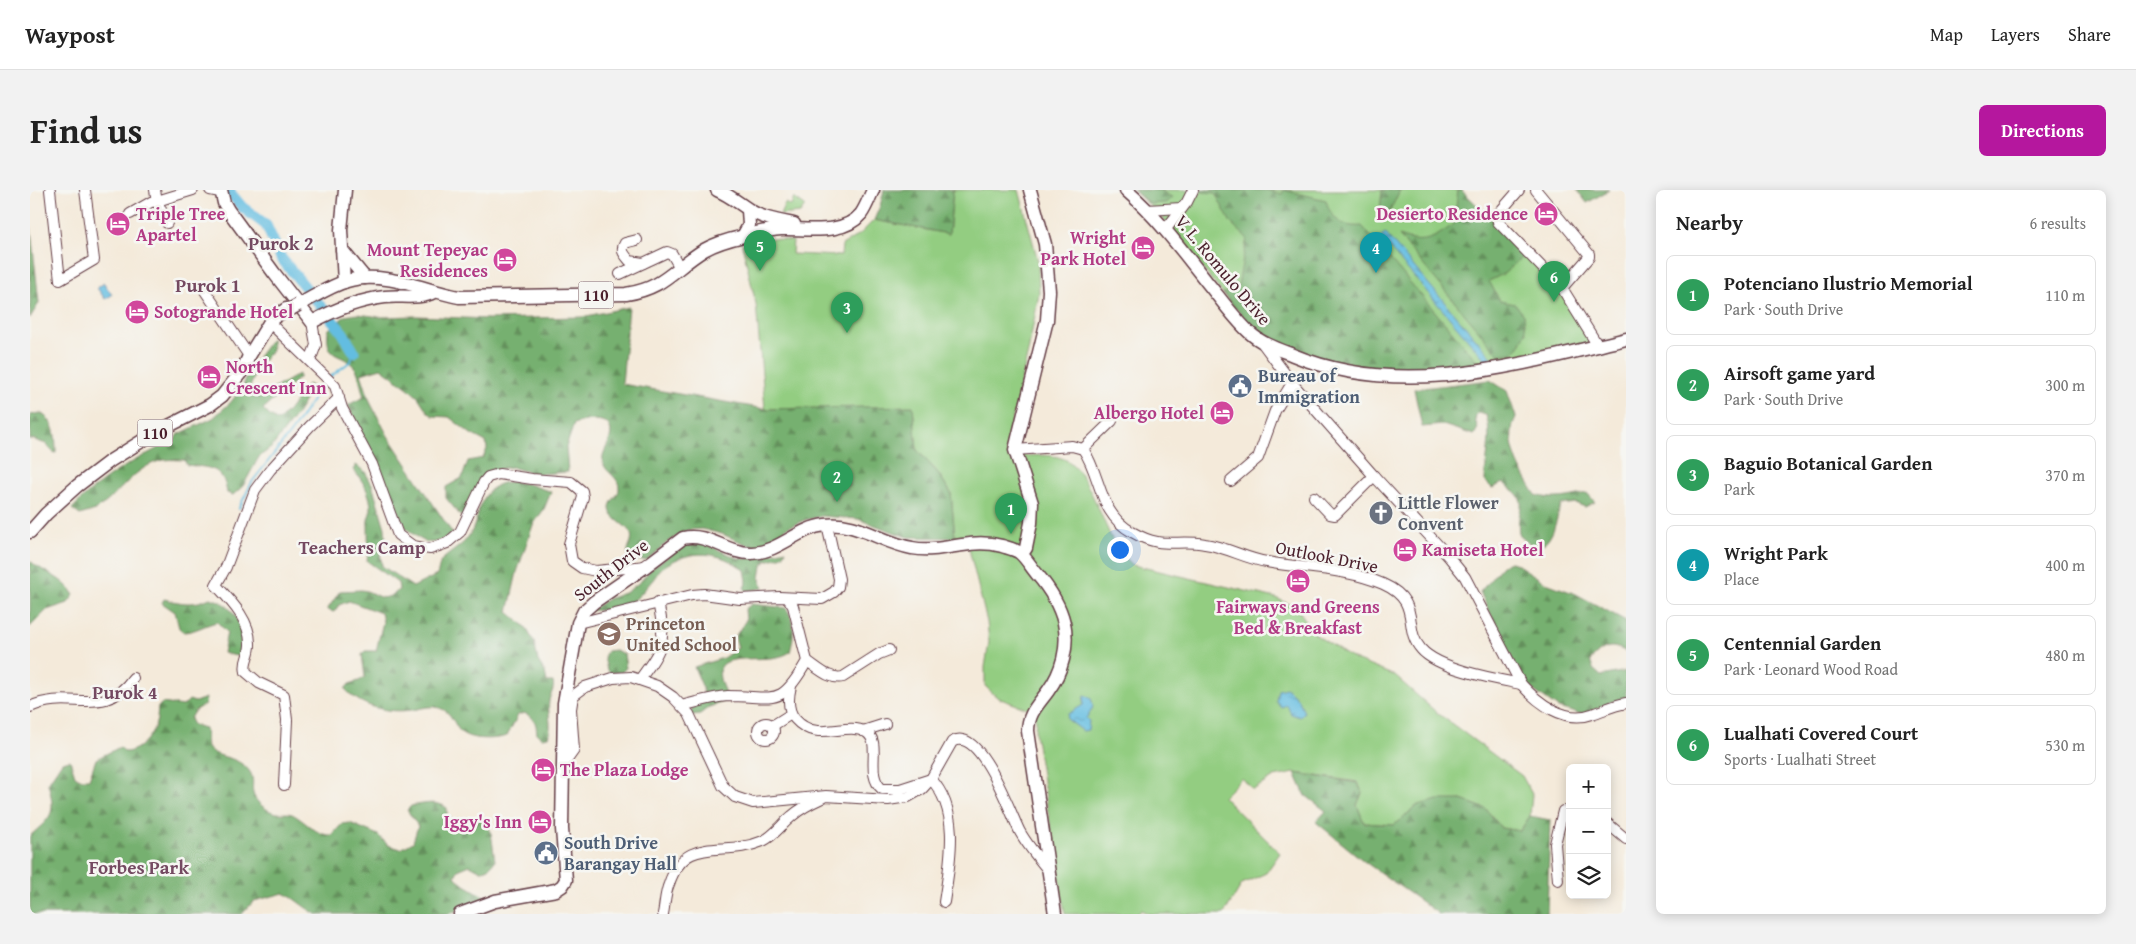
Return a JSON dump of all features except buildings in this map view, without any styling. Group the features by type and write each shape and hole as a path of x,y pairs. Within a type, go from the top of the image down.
{"main road":[{"path":"343,282 341,230 345,190"},
{"path":"717,190 737,200 748,210 763,217 804,228"},
{"name":"110","path":"30,532 76,486 110,460 210,405 222,396 242,371 249,356 271,327 271,320 286,309 290,309 343,282 365,278 391,280 459,297 626,294 656,286 705,250 743,236 779,229 831,228 847,224 861,214 872,190"},
{"path":"1030,190 1045,244 1049,291 1047,320 1015,450 1032,503 1031,524 1021,550 1055,601 1064,622 1065,633 1064,658 1056,679 1035,706 1028,722 1029,746 1045,864 1055,914"},
{"name":"V. L. Romulo Drive","path":"1126,190 1166,229 1232,314 1250,334 1264,344 1318,365 1380,376 1426,377 1497,368 1626,339"},
{"path":"217,191 247,237 316,320 335,311 374,299 398,296 426,296 434,292"},
{"path":"743,236 749,225 748,210"},
{"path":"342,250 365,278"},
{"name":"South Drive","path":"460,914 495,901 549,892 562,886 566,880 562,829 564,703 578,623 588,606 646,566 676,542 688,537 701,537 740,552 759,552 776,547 802,531 827,524 838,524 860,528 892,542 912,548 934,548 976,542 1021,550"}],"street":[{"path":"50,190 60,280 94,260 85,190"},
{"path":"130,214 151,202 156,195 193,190"},
{"path":"1166,229 1193,190"},
{"path":"1519,190 1499,213 1498,222 1562,288 1570,298 1598,346"},
{"path":"1536,190 1589,254 1589,257 1562,288"},
{"path":"156,195 167,223"},
{"path":"1148,210 1182,208"},
{"path":"637,240 626,243 622,248 622,253 630,261 643,263"},
{"path":"620,274 664,252 670,252 680,268"},
{"path":"205,291 249,356"},
{"path":"310,362 316,345 316,320"},
{"path":"271,327 334,386 342,408 372,464 398,535 413,546 430,548 439,546 454,538 460,532 484,482 488,477 499,474 538,480 564,481 577,485 582,491 582,497 571,536 570,550 572,561 582,568 596,571 646,566"},
{"path":"1264,344 1292,383 1465,577 1521,684 1532,696 1563,714 1579,717 1626,703"},
{"path":"1231,481 1258,458 1275,411 1292,383"},
{"path":"284,785 287,720 284,695 259,683 246,672 245,660 250,646 247,629 238,610 216,584 226,567 255,490 287,452 339,398"},
{"path":"1015,450 1072,446 1083,449 1112,421"},
{"name":"Outlook Drive","path":"1083,449 1111,515 1132,532 1161,544 1207,544 1266,562 1323,569 1362,577 1383,584 1404,599 1409,608 1420,649 1430,657 1442,663 1490,678 1521,684"},
{"path":"1314,498 1330,514 1334,515 1374,476"},
{"path":"578,623 658,602 704,594 740,599 792,601 822,599 834,592 838,587 839,571 827,524"},
{"path":"682,706 726,696 767,698 778,696 791,686 806,661 792,601"},
{"path":"640,679 654,660 662,643 663,629 658,602"},
{"path":"806,661 830,676 838,678 889,650"},
{"path":"564,764 574,750 571,702 573,696 585,687 604,680 622,677 640,679 665,690 682,706 694,722 718,779 735,797 744,802 760,803 826,796 899,800 916,794 932,778 952,742 960,739 969,742 985,760 1021,834 1045,864"},
{"path":"30,707 48,700 103,701 115,696 133,678"},
{"path":"772,726 790,711 791,686"},
{"path":"778,696 800,724 812,731 863,731 885,724"},
{"path":"863,731 873,741 874,777 882,789 900,790 932,778"},
{"path":"932,778 941,789 945,798 950,820 944,902"},
{"path":"663,914 670,881 677,866 686,855 699,851 744,847 765,840 794,814 826,796"},
{"path":"1558,880 1555,844 1564,817"},
{"path":"1611,826 1626,839"}],"green space":[{"path":"884,190 953,190 949,234 874,220"},
{"path":"953,190 1019,190 1038,261 1039,294 1007,443 1007,454 1057,457 1073,465 1081,474 1095,500 1119,551 1133,565 1276,598 1297,608 1316,635 1353,659 1395,676 1436,712 1522,776 1532,794 1530,816 1520,831 1501,828 1486,809 1462,800 1418,805 1394,825 1364,823 1357,805 1362,793 1358,782 1295,773 1274,777 1253,790 1242,778 1223,797 1280,853 1266,873 1242,884 1224,914 1149,914 1141,910 1138,914 1065,914 1035,732 1036,719 1028,709 998,698 985,686 985,667 989,642 987,622 966,537 955,538 951,493 938,473 917,450 913,407 765,409 756,304 742,244 761,237 793,241 792,254 841,256 842,245 860,234 874,220 949,234"},
{"path":"1133,190 1461,190 1565,295 1591,343 1484,369 1234,308 1162,217"},
{"path":"1133,190 1160,190 1173,198 1165,203 1150,204"},
{"path":"1202,190 1266,190 1282,194 1284,190 1326,200 1328,207 1338,221 1343,224 1362,226 1484,369 1381,375 1314,358 1259,335 1223,294 1238,285 1247,238 1231,223 1215,193 1202,192"},
{"path":"1382,190 1400,190 1389,213 1380,210"},
{"path":"1458,190 1461,190 1527,252 1505,273 1489,281 1500,301 1515,304 1524,315 1526,333 1519,347 1513,353 1499,355 1399,236 1415,240 1429,239 1454,224"},
{"path":"1577,190 1609,190 1587,203"},
{"path":"794,198 805,206 800,213 780,215 785,203 791,206"},
{"path":"30,221 39,303 30,318"},
{"path":"629,307 622,384 765,409 913,406 917,450 938,473 951,493 955,538 907,537 858,519 822,516 788,527 769,543 753,547 722,534 702,529 688,530 669,541 647,560 630,561 628,551 631,539 630,532 615,519 610,509 611,503 619,492 619,485 603,463 603,456 611,431 609,425 599,420 574,424 566,447 568,472 536,474 511,467 499,469 488,475 464,520 446,498 446,487 462,478 468,461 483,458 487,449 486,442 471,434 449,417 433,416 418,397 381,368 361,374 371,404 388,436 453,534 439,541 428,542 417,537 405,527 348,405 364,397 356,369 351,363 332,352 329,347 328,330 345,316 357,314 381,317 417,316 488,319 582,317"},
{"path":"272,338 272,350 258,367 250,387 259,397 299,374 299,378 263,409 278,421 289,410 308,384 313,387 297,414 272,447 259,457 243,486 233,495 227,493 222,478 214,470 187,465 184,460 167,460 153,463 144,468 95,510 80,515 72,509 107,478 175,440 177,435 213,418 231,402 243,386 247,375"},
{"path":"1490,380 1507,391 1516,417 1512,437 1516,458 1536,495 1555,498 1587,493 1595,502 1585,507 1575,503 1561,505 1550,537 1541,546 1535,548 1519,534 1518,524 1521,500 1518,495 1503,483 1492,488 1485,481 1489,440 1486,415 1478,413 1476,415 1475,420 1478,428 1474,435 1443,425 1422,427 1414,389"},
{"path":"40,413 49,420 54,430 56,453 46,444 30,440 30,415"},
{"path":"356,465 365,472 372,484 385,528 386,542 380,552 382,566 413,587 437,575 442,560 465,541 473,529 481,504 494,487 512,482 531,485 551,492 544,509 533,525 517,572 508,612 525,626 534,642 538,661 545,672 547,682 553,682 553,690 549,701 550,728 548,737 542,738 537,734 534,721 524,713 518,715 507,736 489,739 475,738 463,734 447,713 440,708 426,707 403,711 385,710 359,701 345,689 349,684 365,677 362,655 365,651 376,651 383,622 381,613 349,601 339,605 334,612 327,610 340,591 361,590 383,598 399,590 398,583 367,561 368,521 371,504 366,488 353,470"},
{"path":"700,542 738,558 745,559 786,550 783,556 766,561 762,566 760,578 763,588 747,591 744,588 747,581 745,570 725,559 705,554 694,555 673,561 663,567 635,600 629,604 610,610 591,610 608,599 627,592 641,581 650,570 683,545"},
{"path":"30,561 59,580 74,595 68,603 47,610 30,627"},
{"path":"1510,562 1515,563 1546,583 1576,594 1626,621 1626,652 1615,647 1606,648 1590,661 1593,669 1601,676 1626,671 1626,699 1613,701 1588,713 1580,714 1558,708 1523,683 1480,592 1502,566"},
{"path":"210,598 220,601 238,620 242,638 241,657 223,653 227,632 217,622 184,632 179,628 175,612 162,603 164,599 192,603"},
{"path":"752,604 786,608 793,624 790,652 779,657 737,659 726,662 720,669 721,681 729,700 709,707 700,714 692,715 691,709 704,699 703,688 694,667 723,658 738,648 735,637 746,620 745,609"},
{"path":"615,650 624,654 626,668 622,672 610,673 607,670 604,657 607,651"},
{"path":"206,698 205,705 196,710 190,719 193,725 205,728 207,748 216,754 238,761 251,773 253,794 262,806 271,811 292,814 316,831 332,835 342,824 350,823 378,835 388,845 401,849 413,842 418,826 407,810 411,806 430,803 439,804 447,808 447,815 451,820 474,817 485,821 491,832 495,861 489,868 481,871 470,865 458,870 455,876 460,882 487,898 448,914 316,914 284,893 254,901 242,914 30,914 30,836 51,814 52,802 48,783 62,762 70,760 75,776 80,779 89,779 96,759 120,747 125,752 135,749 148,738 157,719 158,707 162,703 183,706 189,700 195,702"},
{"path":"1295,773 1358,783 1362,793 1357,805 1364,823 1394,825 1418,805 1438,800 1462,800 1486,809 1501,828 1520,831 1530,816 1550,820 1547,914 1439,914 1365,862 1316,822 1326,811 1305,795"}],"water":[{"path":"1385,233 1494,360 1489,364 1380,237"},
{"path":"104,283 112,295 105,299 97,288"},
{"path":"1286,688 1298,699 1301,705 1304,713 1300,717 1291,714 1287,705 1281,707 1276,701 1278,690"},
{"path":"1084,696 1090,697 1093,705 1086,718 1089,721 1088,730 1083,731 1067,719 1068,714 1083,705"}],"waterway":[{"path":"228,190 242,207 266,225 281,258 343,333 354,352"},
{"path":"330,377 351,361 354,352"},
{"path":"239,508 252,482 294,428 324,382"}],"place":[{"name":"Desierto Residence","path":"1546,214"},
{"name":"Triple Tree Apartel","path":"118,224"},
{"name":"Wright Park Hotel","path":"1143,248"},
{"name":"Mount Tepeyac Residences","path":"505,260"},
{"name":"Centennial Garden","path":"760,271"},
{"name":"Wright Park","path":"1376,273"},
{"name":"Lualhati Covered Court","path":"1554,302"},
{"name":"Sotogrande Hotel","path":"137,312"},
{"name":"Baguio Botanical Garden","path":"847,333"},
{"name":"North Crescent Inn","path":"209,377"},
{"name":"Bureau of Immigration","path":"1240,386"},
{"name":"Albergo Hotel","path":"1222,413"},
{"name":"Airsoft game yard","path":"837,502"},
{"name":"Little Flower Convent","path":"1381,513"},
{"name":"Potenciano Ilustrio Memorial","path":"1011,534"},
{"name":"Kamiseta Hotel","path":"1405,550"},
{"name":"Fairways and Greens Bed & Breakfast","path":"1298,581"},
{"name":"Princeton United School","path":"609,634"},
{"name":"The Plaza Lodge","path":"543,770"},
{"name":"Iggy's Inn","path":"540,822"},
{"name":"South Drive Barangay Hall","path":"546,853"}],"district":[{"name":"Purok 2","path":"281,243"},
{"name":"Purok 1","path":"208,285"},
{"name":"Teachers Camp","path":"362,547"},
{"name":"Purok 4","path":"125,692"},
{"name":"Forbes Park","path":"139,867"}]}
